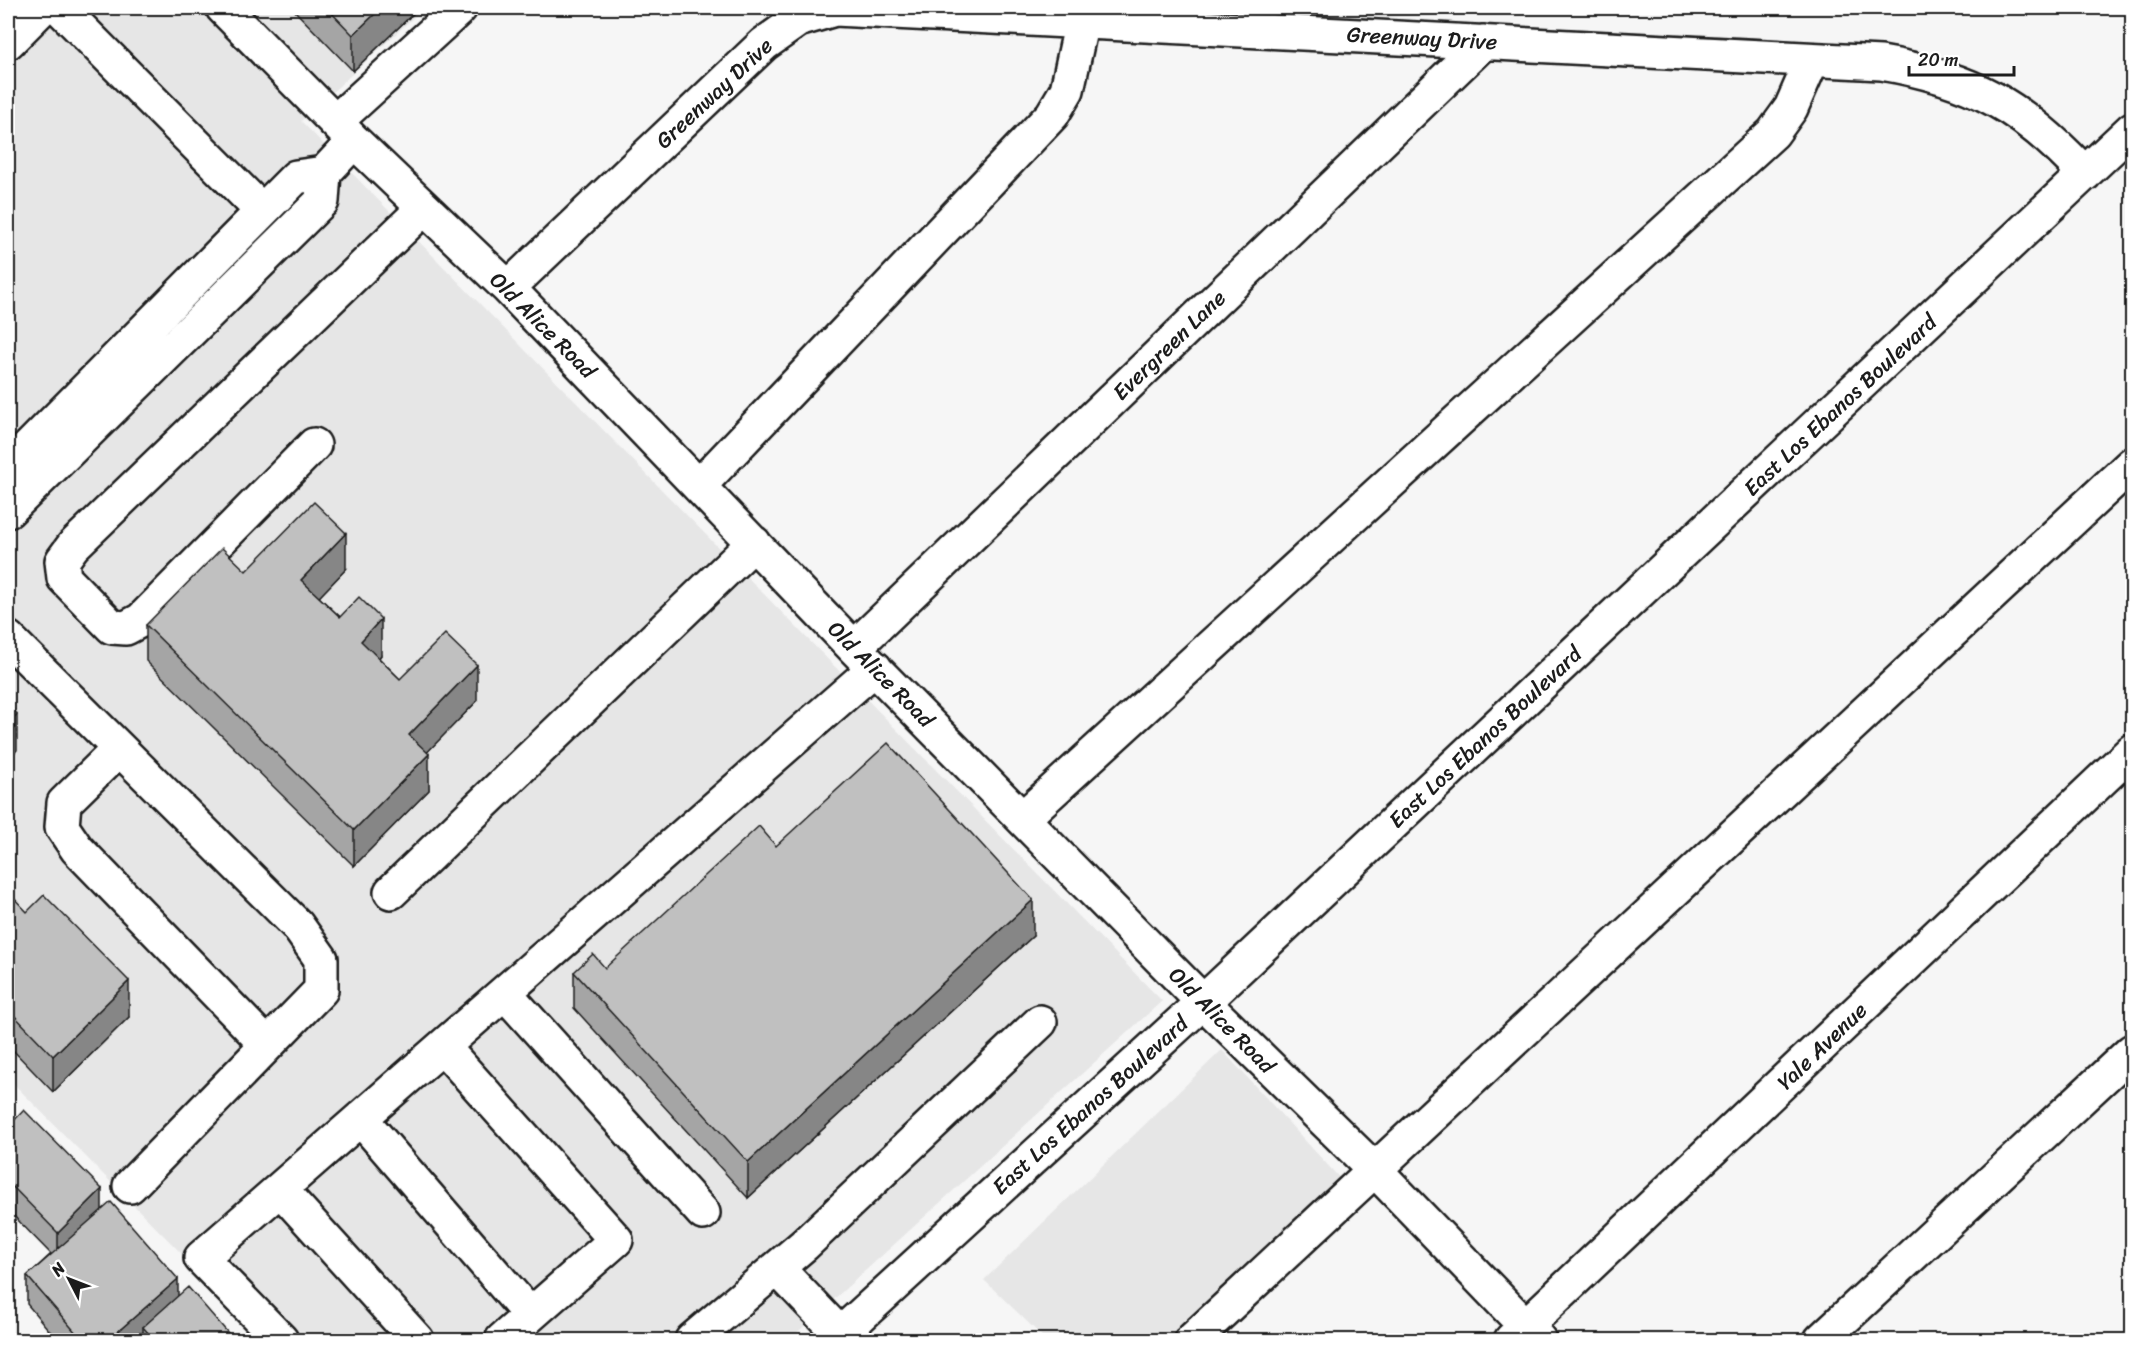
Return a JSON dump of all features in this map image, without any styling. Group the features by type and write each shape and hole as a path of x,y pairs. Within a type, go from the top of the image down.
{"street":[{"path":"8,42 42,8"},
{"path":"60,8 262,211"},
{"name":"Old Alice Road","path":"223,8 344,132 508,288 865,658 1203,1002 1376,1171 1525,1336"},
{"path":"8,511 322,201 324,172 344,132 460,8"},
{"name":"Greenway Drive","path":"508,288 764,44 798,20 835,9 1881,63 1924,70 1964,83 2026,119 2085,174"},
{"path":"699,486 1052,115 1067,90 1082,21"},
{"name":"Evergreen Lane","path":"281,1341 201,1258 505,993 865,658 1484,42"},
{"path":"1023,818 1773,133 1791,108 1812,60"},
{"name":"East Los Ebanos Boulevard","path":"837,1337 1203,1002 2133,129"},
{"path":"8,468 296,177 324,172"},
{"path":"314,445 141,620 126,627 112,627 64,578 62,561 74,546 424,207"},
{"path":"1192,1341 2133,464"},
{"path":"391,892 754,543"},
{"path":"8,638 297,926 321,959 321,990 130,1186"},
{"path":"119,748 64,803 62,827 77,849 267,1045"},
{"name":"Yale Avenue","path":"1525,1336 2133,751"},
{"path":"505,993 703,1213"},
{"path":"692,1341 777,1268 1040,1022"},
{"path":"443,1047 616,1240 502,1341"},
{"path":"1821,1341 2133,1051"},
{"path":"361,1119 530,1315"},
{"path":"280,1190 417,1341"},
{"path":"777,1268 837,1337"}],"shaded area":[{"path":"8,8 424,8 301,121 1162,1001 789,1340 267,1340 8,1078"},
{"path":"1222,1050 1357,1197 1190,1340 1046,1340 984,1280"}],"building":[{"path":"327,8 381,8 353,35"},
{"path":"314,502 346,533 301,580 340,617 359,597 381,619 361,641 400,679 445,634 477,665 409,735 429,754 354,830 146,625 222,548 246,571"},
{"path":"8,704 17,714 8,723"},
{"path":"888,743 1033,900 748,1162 574,972 593,954 605,968 759,826 776,846"},
{"path":"8,892 27,912 44,895 129,981 53,1056 8,1009"},
{"path":"24,1110 102,1189 58,1233 8,1182 8,1127"},
{"path":"111,1202 178,1279 107,1341 83,1341 27,1276"},
{"path":"188,1287 235,1341 155,1341 143,1327"}]}
